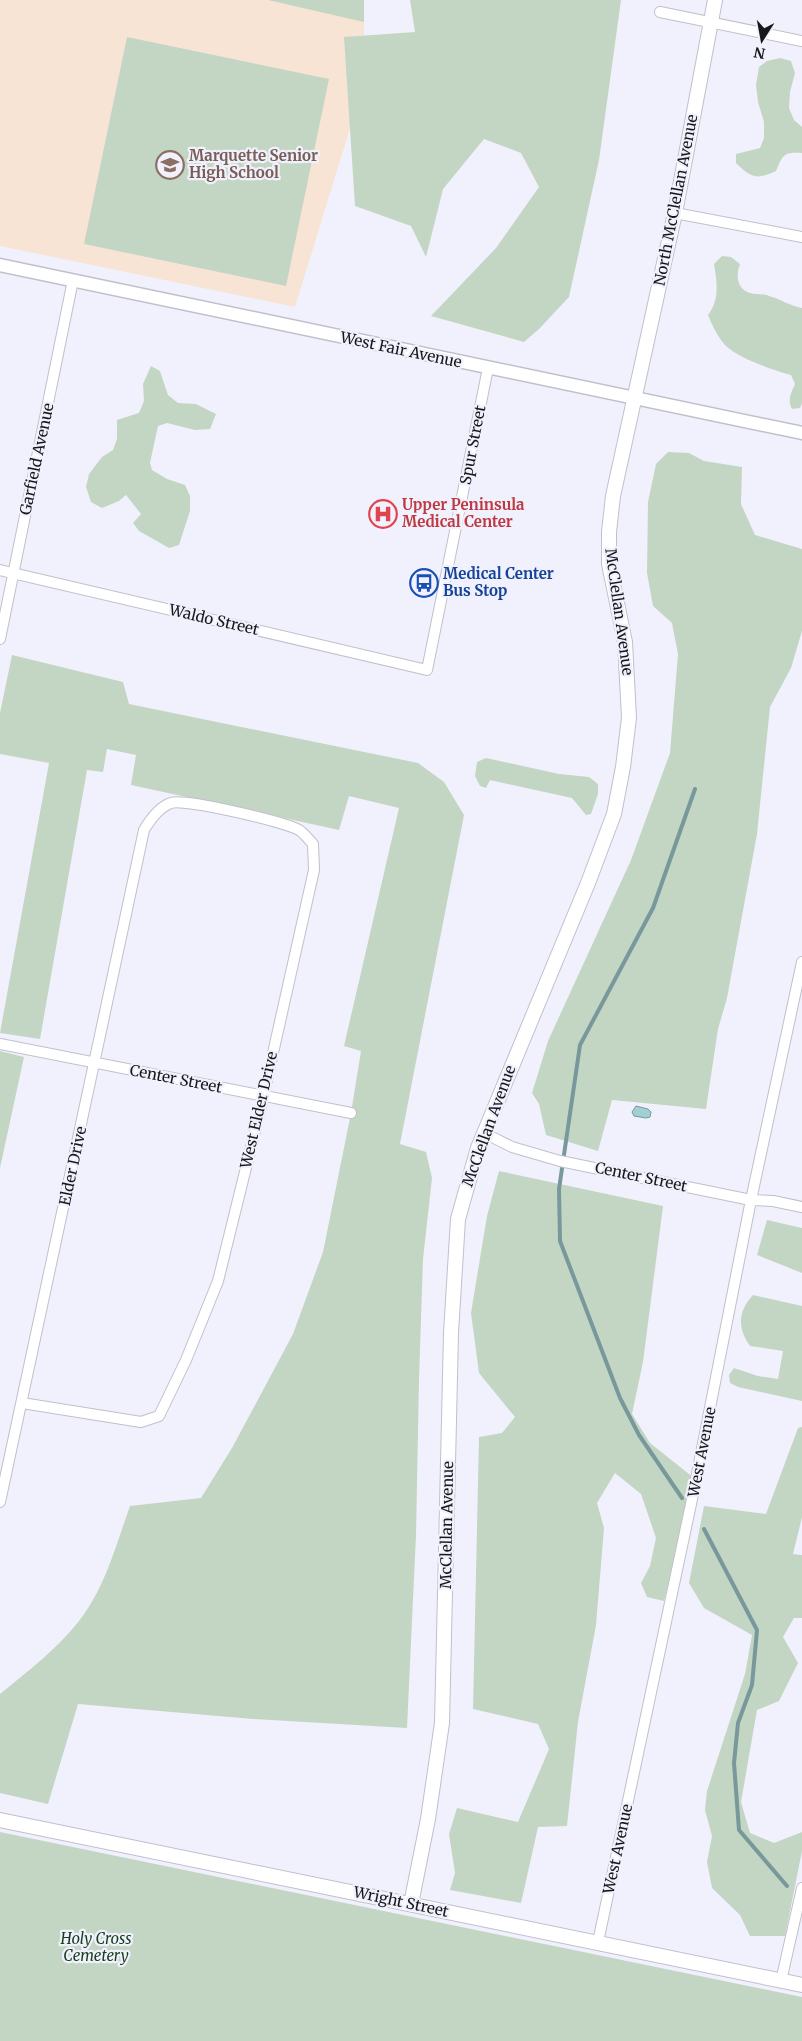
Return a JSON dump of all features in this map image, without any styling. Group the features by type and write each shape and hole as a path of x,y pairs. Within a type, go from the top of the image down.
{"main road":[{"name":"North McClellan Avenue","path":"636,399 675,213 715,0"},
{"name":"McClellan Avenue","path":"410,1904 428,1819 442,1724 450,1333 458,1219 472,1164 588,883 614,814 624,767 629,718 625,642 609,564 609,532 613,496 636,399"},
{"name":"Wright Street","path":"0,1820 802,1985"}],"street":[{"path":"660,12 802,41"},
{"path":"675,213 802,237"},
{"name":"West Fair Avenue","path":"0,265 802,433"},
{"name":"Garfield Avenue","path":"0,639 73,280"},
{"name":"Spur Street","path":"427,670 488,368"},
{"name":"Waldo Street","path":"0,570 427,670"},
{"name":"West Elder Drive","path":"22,1403 141,1422 159,1416 186,1360 218,1281 314,870 313,844 300,830 260,818 193,803 171,802 153,815 144,830"},
{"name":"Elder Drive","path":"0,1502 144,830"},
{"name":"West Avenue","path":"598,1942 692,1504 751,1200 802,962"},
{"name":"Center Street","path":"0,1044 352,1113"},
{"name":"Center Street","path":"484,1133 512,1147 560,1161 751,1200 773,1200 802,1207"},
{"path":"781,1980 802,1888"}],"shaded area":[{"name":"Marquette Senior High School","path":"0,0 364,0 364,83 295,307 0,246"}],"green space":[{"path":"268,0 364,0 364,22"},
{"path":"410,0 621,0 599,160 569,297 524,342 431,316 496,248 539,187 521,153 484,139 443,189 426,257 411,226 355,206 344,37 415,32"},
{"path":"127,37 329,79 286,286 84,244"},
{"path":"780,58 791,61 795,73 790,92 789,108 794,120 802,127 802,153 787,154 782,158 776,171 764,176 754,176 736,163 736,154 760,148 764,138 764,122 758,102 756,85 759,67 767,61"},
{"path":"722,256 731,257 740,264 738,281 745,291 752,294 767,295 802,308 802,403 800,408 792,409 790,403 790,396 795,384 791,375 757,364 732,351 723,343 713,327 708,315 716,297 717,284 714,264"},
{"path":"151,366 160,371 168,395 178,403 196,404 216,414 210,429 195,430 167,423 158,426 150,463 152,470 167,479 185,485 190,496 190,511 179,545 169,548 139,531 133,523 141,514 126,495 119,501 102,508 91,502 86,487 89,474 102,457 113,450 117,439 117,420 139,413 144,401 143,384"},
{"path":"668,452 689,453 704,461 742,467 741,504 755,535 802,549 802,631 791,668 770,707 757,834 727,998 718,1029 706,1109 612,1100 598,1151 546,1135 539,1104 532,1093 548,1041 631,860 670,753 678,654 672,623 653,606 647,573 648,502 656,464"},
{"path":"12,655 123,682 129,704 418,763 444,782 464,815 400,1144 426,1152 432,1178 423,1259 416,1535 407,1728 253,1719 78,1704 48,1804 0,1793 0,1694 52,1650 79,1621 88,1608 109,1566 130,1506 201,1498 232,1448 293,1334 323,1252 351,1113 361,1051 344,1046 399,808 349,796 339,830 131,785 136,755 107,749 103,772 87,770 40,1039 0,1033 49,763 0,754 0,713"},
{"path":"486,758 559,774 589,777 598,784 598,794 591,814 586,815 572,798 490,780 486,788 480,786 475,776 477,762"},
{"path":"0,1051 24,1057 0,1168"},
{"path":"499,1171 663,1206 643,1362 632,1414 650,1443 694,1478 664,1601 647,1597 641,1583 650,1566 656,1538 641,1494 615,1473 597,1503 604,1528 596,1625 578,1722 567,1826 538,1827 521,1903 450,1890 455,1873 449,1834 457,1808 518,1822 549,1749 538,1724 473,1709 479,1437 502,1433 515,1417 479,1373 471,1313 487,1216"},
{"path":"767,1220 802,1228 802,1273 757,1255"},
{"path":"753,1295 802,1306 802,1401 738,1387 730,1383 729,1375 734,1368 758,1376 778,1379 783,1351 750,1346 743,1333 741,1326 742,1313"},
{"path":"802,1427 802,1517 793,1554 802,1555 802,1618 794,1618 783,1637 798,1663 779,1701 757,1710 741,1802 750,1833 774,1843 802,1832 802,1851 785,1936 750,1936 740,1915 712,1888 707,1862 712,1836 705,1810 707,1791 745,1674 752,1635 704,1608 689,1583 704,1506 766,1514 798,1428"},
{"name":"Holy Cross Cemetery","path":"0,1832 802,1997 802,2041 0,2041"}],"water":[{"path":"636,1106 648,1109 651,1112 650,1117 634,1116 632,1112"}],"waterway":[{"path":"682,1498 639,1435 620,1398 560,1241 559,1189 580,1045 653,908 695,789"},
{"path":"704,1529 757,1630 752,1685 738,1723 734,1763 739,1830 787,1886"}],"place":[{"name":"Marquette Senior High School","path":"170,165"},
{"name":"Upper Peninsula Medical Center","path":"383,514"},
{"name":"Medical Center Bus Stop","path":"424,583"}]}
